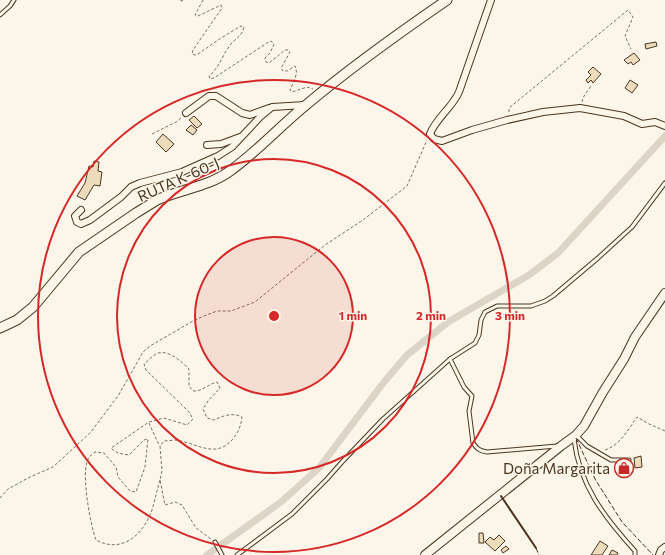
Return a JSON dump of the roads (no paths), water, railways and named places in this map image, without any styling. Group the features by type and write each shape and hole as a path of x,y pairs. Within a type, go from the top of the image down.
{"main road":[{"name":"RUTA K-60-J","path":"0,328 17,320 34,307 73,259 85,248 157,200 168,195 204,185 230,172 323,91 385,43 447,0"}],"street":[{"path":"491,0 459,92 455,100 436,122 430,134 434,139 442,141 472,130 543,112 580,108 624,116 642,124 655,122 665,126"},
{"path":"186,113 209,96 216,96 242,113 250,115 272,107 306,105"},
{"path":"81,210 75,216 77,222 81,224 90,220 121,197 131,187 140,183 182,172 200,165 232,147 260,116 272,107"},
{"path":"207,145 221,144 242,137"},
{"path":"424,555 575,436 591,417 600,397 624,359 635,337 665,293"},
{"path":"659,555 661,550 665,547"}],"lane":[{"path":"0,15 14,0"},
{"path":"237,555 292,514 383,419 450,359 475,343 479,335 481,320 485,312 497,306 531,306 545,301 558,292 632,227 665,183"},
{"path":"450,359 464,387 472,396 469,411 473,443 475,447 487,452 561,446"},
{"path":"575,436 587,446 611,460 629,460"},
{"path":"575,436 576,456 580,470 593,496 607,518 635,551 635,555"},
{"path":"215,542 222,554"}],"waterway":[{"path":"207,555 281,502 319,468 384,382 407,355 448,322 529,275 558,253 665,136"}],"place":[{"name":"Doña Margarita","path":"624,468"}]}
